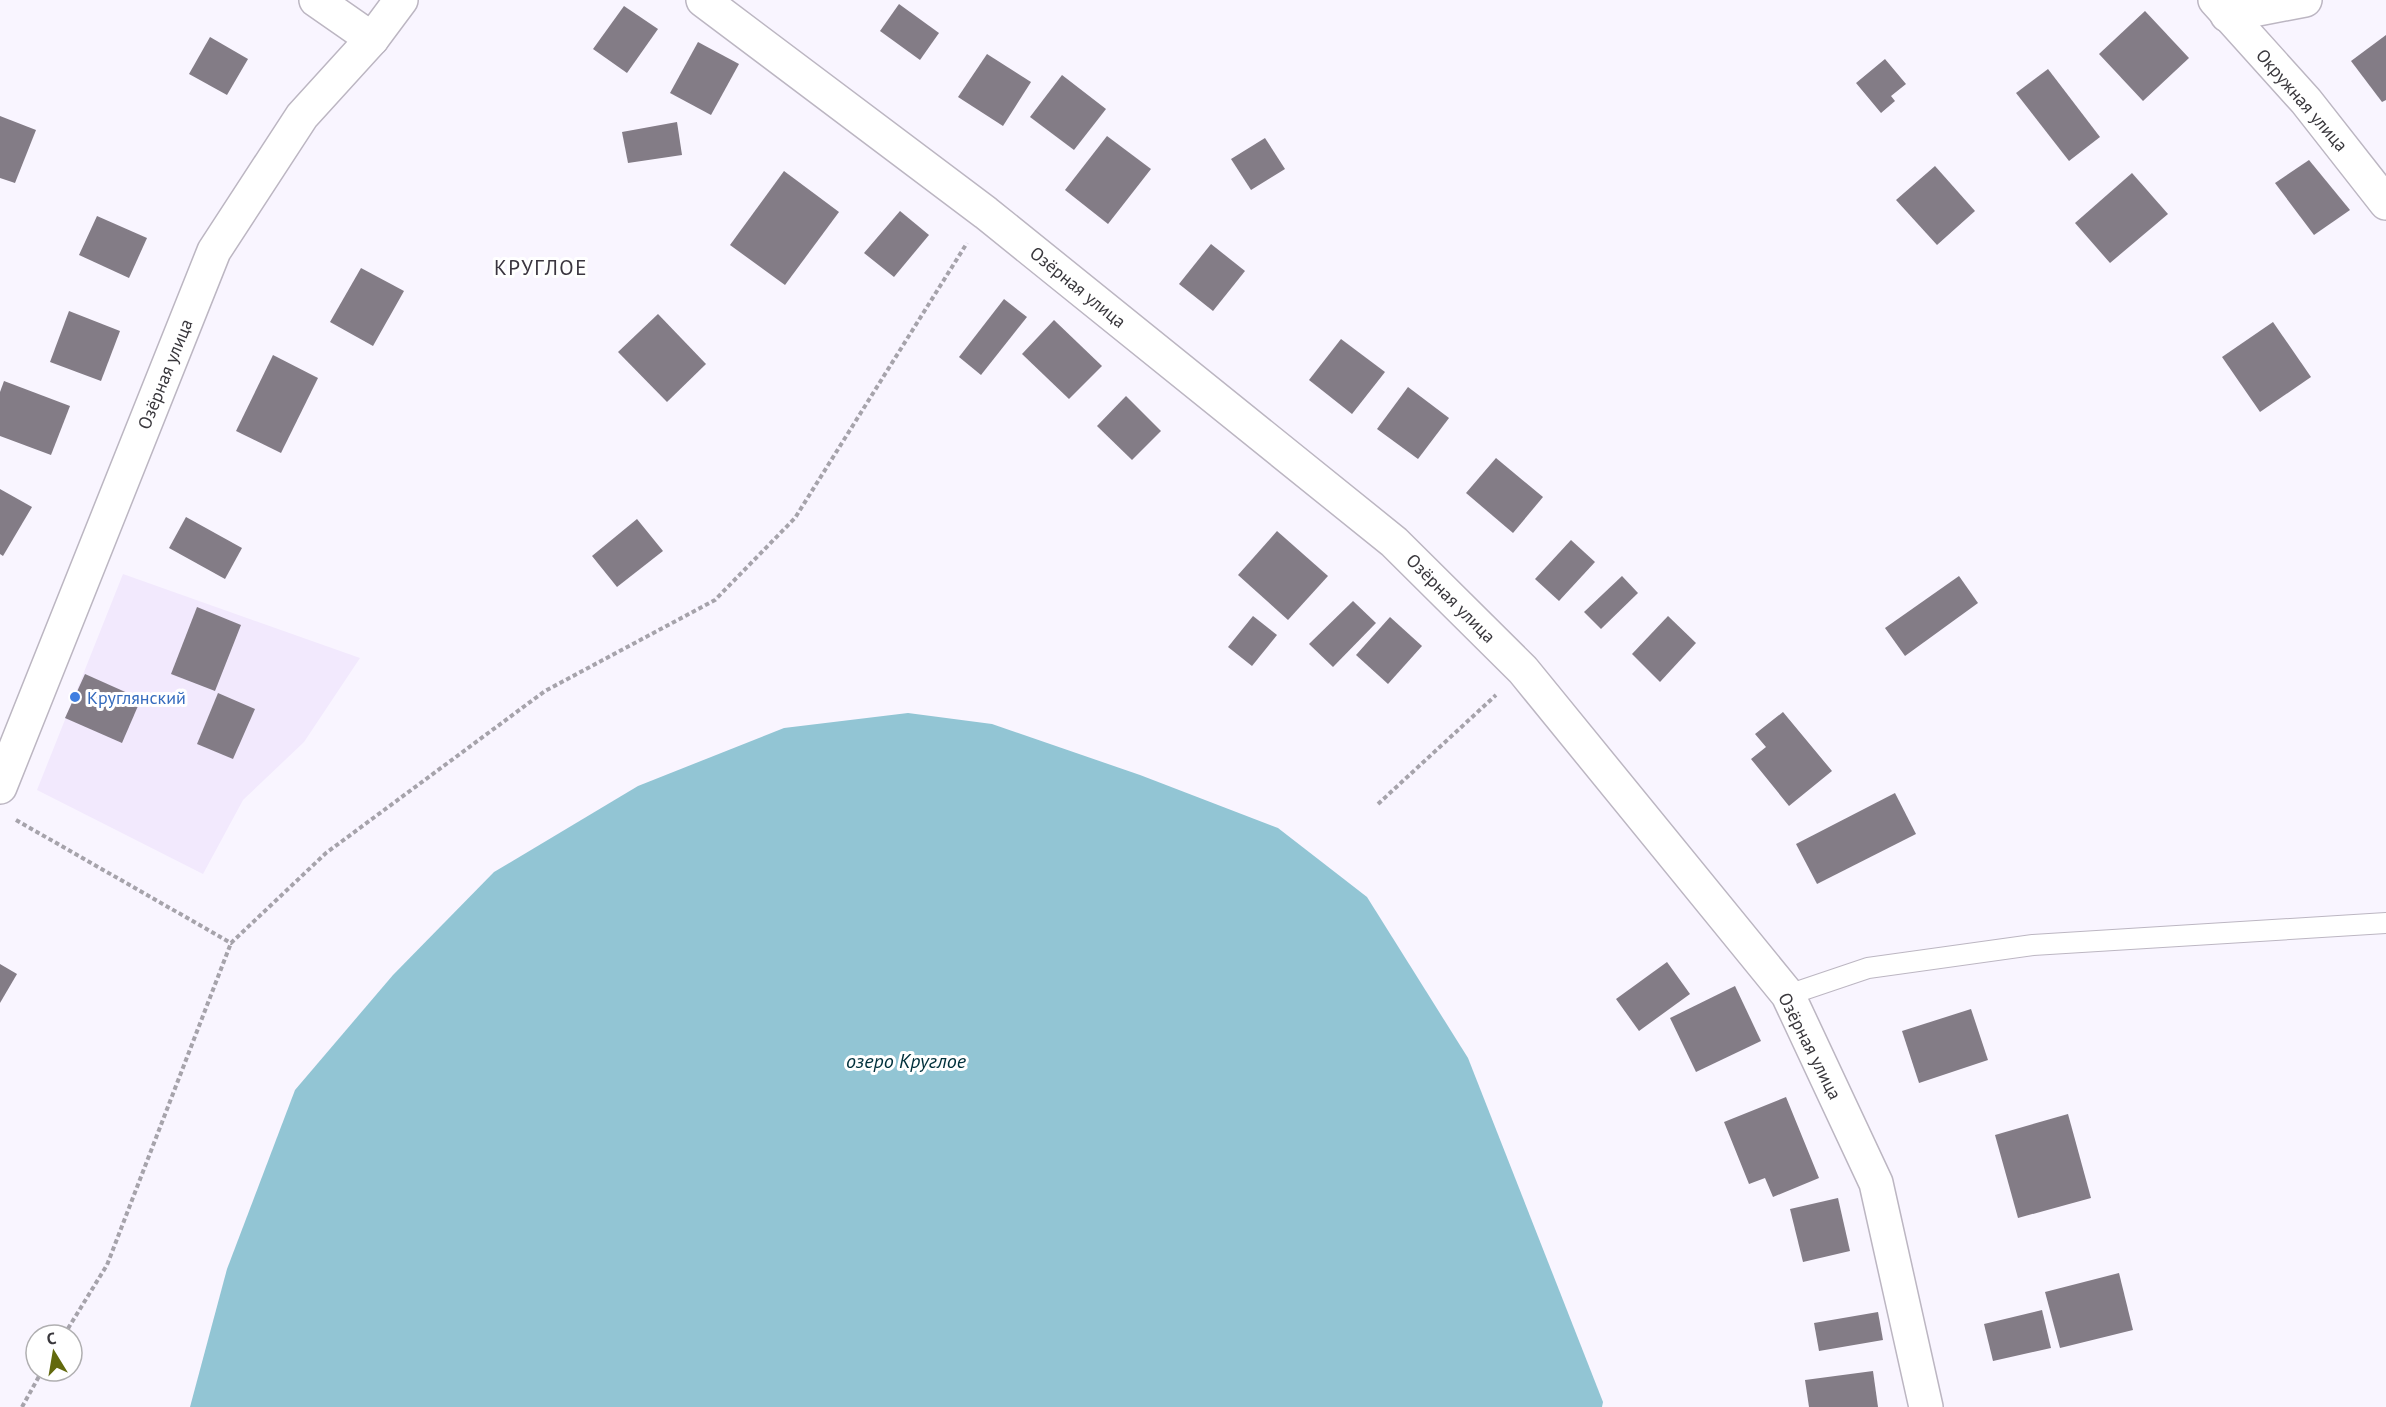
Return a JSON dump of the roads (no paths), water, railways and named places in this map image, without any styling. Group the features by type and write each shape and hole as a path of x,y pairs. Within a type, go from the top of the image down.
{"street":[{"path":"316,0 372,39"},
{"name":"Озёрная улица","path":"5,802 214,251 302,116 372,39 401,0"},
{"name":"Озёрная улица","path":"703,0 986,213 1394,542 1523,670 1788,995 1876,1183 1926,1407"},
{"path":"2221,8 2305,0"},
{"name":"Окружная улица","path":"2221,8 2306,101 2386,203"}],"lane":[{"path":"1788,995 1868,968 2033,945 2386,923"}],"water":[{"name":"озеро Круглое","path":"908,713 992,724 1140,775 1278,828 1367,897 1468,1058 1603,1402 1602,1407 190,1407 227,1269 295,1090 393,975 494,872 638,786 784,728"}],"place":[{"name":"Круглянский","path":"75,697"}],"district":[{"name":"КРУГЛОЕ","path":"541,267"}]}
